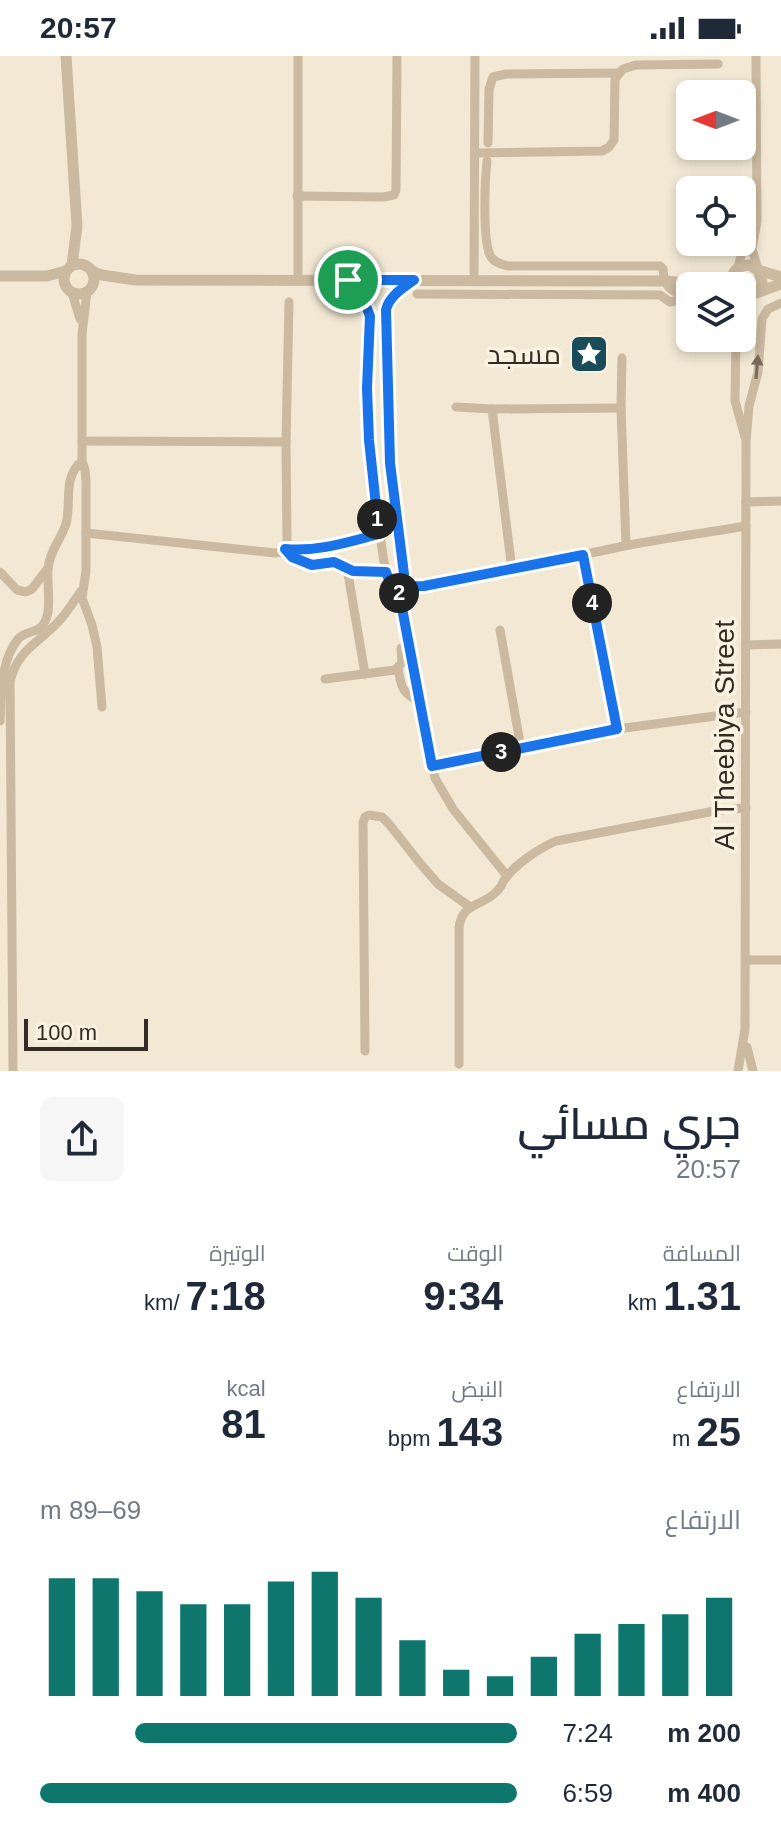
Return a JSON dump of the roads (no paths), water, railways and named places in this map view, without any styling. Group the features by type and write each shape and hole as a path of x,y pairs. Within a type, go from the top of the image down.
{"street":[{"path":"66,56 77,226 81,247 94,280 89,290 82,334"},
{"path":"298,56 298,280"},
{"path":"297,196 394,195 397,56"},
{"path":"474,280 475,56"},
{"path":"756,56 756,176"},
{"path":"488,143 489,89 493,77 506,74 618,73 636,65 718,64"},
{"path":"475,153 602,151 614,140 614,86 618,73"},
{"path":"487,161 485,206 488,246 494,261 508,266 660,266 664,281 676,292"},
{"path":"756,209 756,227"},
{"path":"77,226 69,268 63,278 79,313 82,334 86,571 81,591 97,647 102,707"},
{"path":"734,272 740,256"},
{"path":"754,256 762,282 756,293"},
{"path":"0,276 47,276 83,264 102,275 135,280 676,282"},
{"path":"627,265 628,280"},
{"path":"664,281 719,276 746,265 781,277"},
{"path":"591,266 591,280"},
{"path":"0,282 42,283 80,294 135,280"},
{"path":"348,280 370,316 367,388 369,440 386,572 389,580 398,587 424,586 626,545 746,526"},
{"path":"414,280 391,298 386,310 390,463 404,574 398,587 404,664 401,684 404,692 420,702"},
{"path":"756,293 781,284"},
{"path":"417,294 660,295 670,302 676,301"},
{"path":"86,533 275,553 285,549 289,302"},
{"name":"Al Theebiya Street","path":"738,1071 745,1029 746,960 746,441 749,406 758,372 762,319 768,309 781,303"},
{"name":"Al Theebiya Street","path":"736,352 736,406 746,441"},
{"path":"622,358 626,545"},
{"path":"736,406 749,406"},
{"path":"456,407 621,408"},
{"path":"492,409 512,570"},
{"path":"82,441 286,442"},
{"path":"0,721 6,661 18,639 40,628 47,616 48,568 66,521 69,480 82,461"},
{"path":"746,502 781,501"},
{"path":"285,549 322,549 379,534"},
{"path":"285,549 292,557 312,565 334,562 360,571 386,572"},
{"path":"583,555 617,729"},
{"path":"0,572 17,590 26,592 48,568"},
{"path":"347,568 365,674"},
{"path":"13,1071 9,688 12,673 25,650 59,621 81,591"},
{"path":"500,630 521,748"},
{"path":"746,645 781,644"},
{"path":"401,648 404,664 420,702 432,766 446,799 507,876"},
{"path":"325,679 392,671 404,664"},
{"path":"432,766 617,729 746,712"},
{"path":"459,1064 459,928 463,914 470,907 496,893 507,876 536,851 556,841 720,810 746,808"},
{"path":"365,1051 365,817 382,817 438,884 470,907"},
{"path":"0,861 11,861"},
{"path":"746,960 781,960"},
{"path":"0,981 13,981"},
{"name":"Al Theebiya Street","path":"745,1029 753,1071"}],"place":[{"name":"مسجد","path":"589,354"}]}
